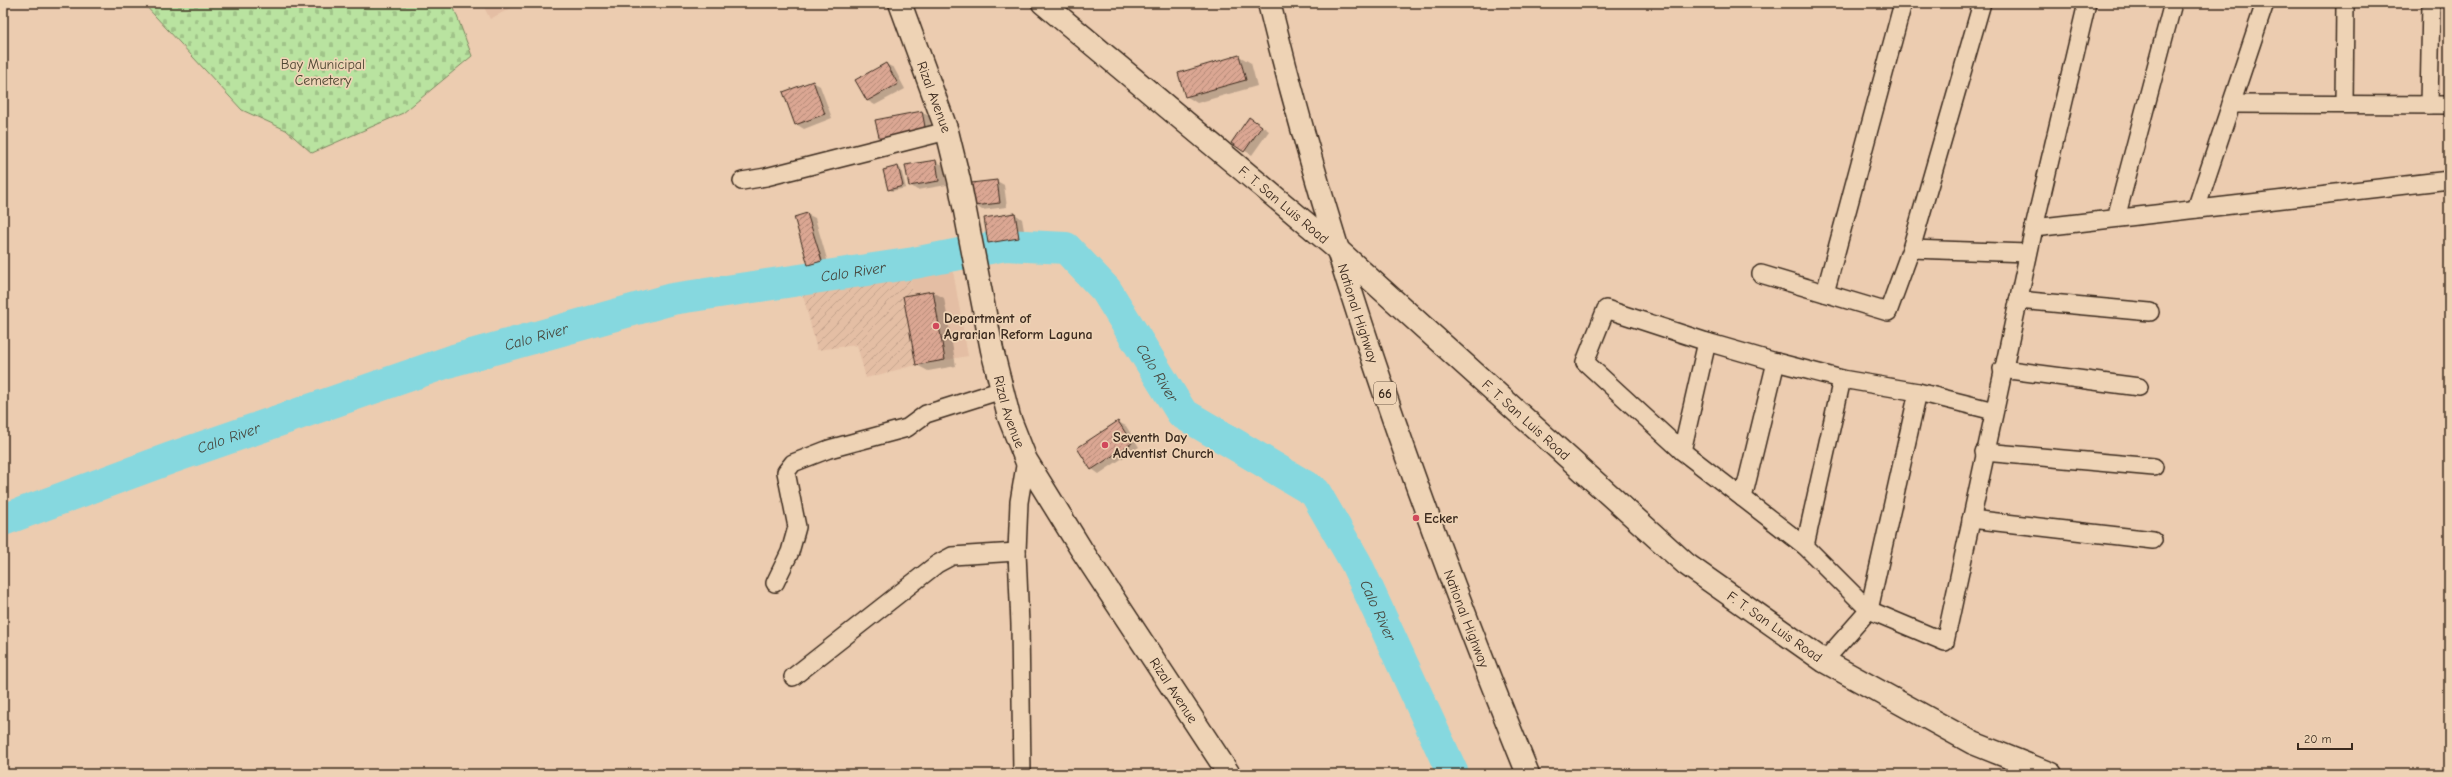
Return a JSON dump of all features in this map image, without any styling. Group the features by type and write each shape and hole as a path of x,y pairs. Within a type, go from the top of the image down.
{"main road":[{"name":"Rizal Avenue","path":"900,3 947,131 959,180 968,232 1002,390 1009,417 1026,460 1081,549 1229,774"},
{"name":"F. T. San Luis Road","path":"1043,3 1337,249 1686,564 1824,661 1973,743 2051,774"},
{"name":"National Highway","path":"1269,3 1337,249 1414,480 1475,642 1528,774"}],"street":[{"path":"1825,293 1903,3"},
{"path":"1761,274 1888,312 1912,249 1982,3"},
{"path":"1994,411 1918,392 1842,379 1776,362 1707,342 1606,309 1585,362 1682,451 1805,546 1869,610 1945,642 1984,452 1994,411 2002,369 2028,253 2088,3"},
{"path":"2116,218 2174,3"},
{"path":"2196,209 2265,3"},
{"path":"2344,104 2345,3"},
{"path":"2429,105 2431,3"},
{"path":"2232,104 2449,105"},
{"path":"742,181 947,131"},
{"path":"2034,228 2449,180"},
{"path":"1912,249 2028,253"},
{"path":"2018,300 2150,312"},
{"path":"1682,451 1707,342"},
{"path":"1743,498 1776,362"},
{"path":"2002,369 2139,387"},
{"path":"1805,546 1842,379"},
{"path":"775,583 790,552 797,527 786,472 793,463 828,449 907,428 926,414 1002,390"},
{"path":"1824,661 1869,610 1918,392"},
{"path":"1984,452 2154,467"},
{"path":"1022,774 1020,625 1017,552 1019,502 1026,460"},
{"path":"1971,519 2153,540"},
{"path":"793,677 942,561 952,556 1017,552"}],"shaded area":[{"path":"482,3 521,3 490,19"},
{"name":"Department of Agrarian Reform Laguna","path":"953,271 968,356 916,365 903,296 913,294 910,279"},
{"path":"910,279 913,295 903,296 916,365 866,378 857,345 817,350 802,291"}],"green space":[{"name":"Bay Municipal Cemetery","path":"143,3 452,3 472,56 403,113 312,153 286,130 242,110"}],"building":[{"path":"1239,55 1246,80 1185,97 1178,73"},
{"path":"886,63 898,84 867,101 855,80"},
{"path":"813,81 825,114 795,125 783,92"},
{"path":"922,111 926,132 880,141 875,120"},
{"path":"1249,117 1262,126 1244,152 1231,143"},
{"path":"936,160 939,181 909,186 905,165"},
{"path":"898,166 903,186 888,190 883,170"},
{"path":"997,180 1000,203 974,206 971,183"},
{"path":"807,213 822,261 808,265 794,217"},
{"path":"1015,213 1019,238 988,243 984,218"},
{"path":"933,291 945,360 916,365 903,296"},
{"name":"Seventh Day Adventist Church","path":"1118,421 1132,443 1091,470 1077,448"}],"waterway":[{"name":"Calo River","path":"3,520 171,458 454,360 672,299 914,263 1005,245 1066,248 1106,290 1182,413 1315,492 1356,563 1453,774"}],"place":[{"name":"Department of Agrarian Reform Laguna","path":"936,326"},
{"name":"Seventh Day Adventist Church","path":"1105,445"},
{"name":"Ecker","path":"1416,518"}]}
